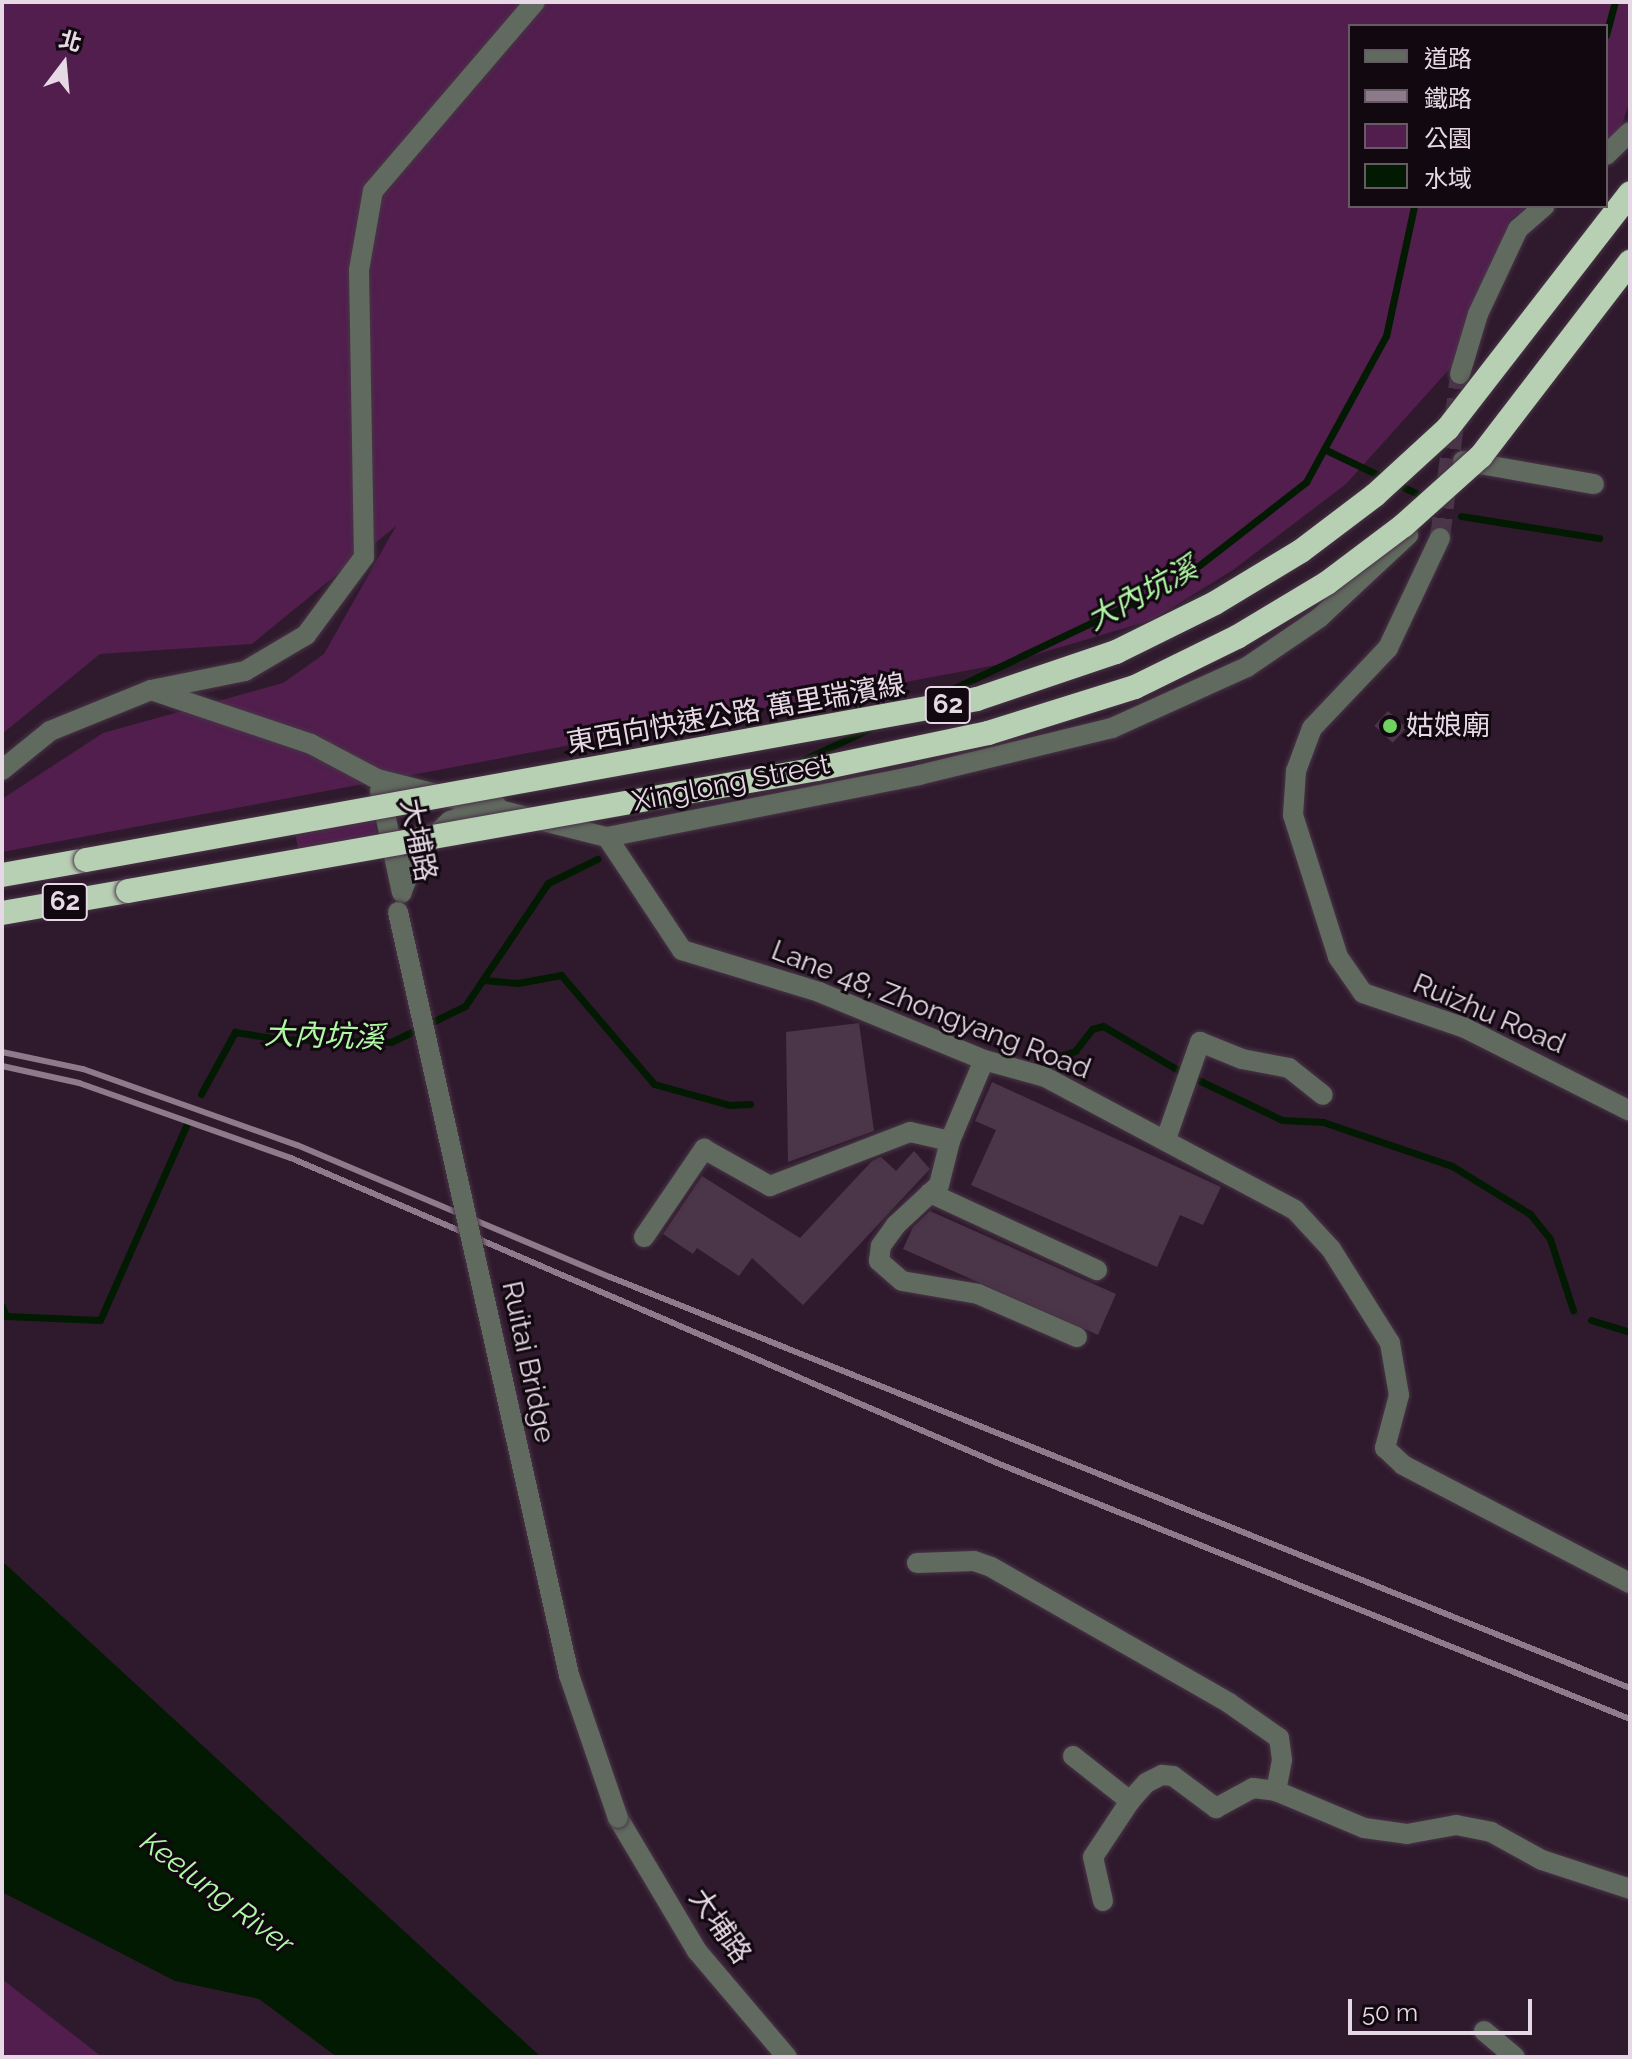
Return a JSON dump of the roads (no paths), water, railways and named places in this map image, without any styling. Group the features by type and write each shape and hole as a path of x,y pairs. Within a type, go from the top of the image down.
{"highway":[{"name":"東西向快速公路 萬里瑞濱線","path":"2,875 977,699 1116,652 1215,603 1301,551 1375,495 1448,428 1630,193"},
{"name":"62","path":"2,913 817,769 988,733 1135,687 1237,637 1327,583 1404,525 1481,456 1630,262"}],"street":[{"path":"2,770 50,731 151,690 245,671 306,635 364,557 359,270 373,191 535,2"},
{"path":"1608,153 1630,132"},
{"path":"1460,374 1478,314 1518,229 1542,208"},
{"path":"1443,481 1465,460 1594,484"},
{"name":"Xinglong Street","path":"151,690 311,744 377,779 497,805 607,837 919,775 1112,728 1247,667 1319,618 1440,506"},
{"name":"Ruizhu Road","path":"1440,538 1388,648 1312,728 1296,771 1293,815 1338,957 1363,993 1465,1028 1630,1111"},
{"name":"大埔路","path":"377,779 400,902"},
{"path":"400,902 417,853 450,821 497,805"},
{"name":"Lane 48, Zhongyang Road","path":"607,837 682,950 819,992 984,1060 1045,1077 1295,1210 1331,1249 1390,1343 1399,1395 1385,1448 1403,1465 1630,1583"},
{"name":"Ruitai Bridge","path":"400,902 569,1675 618,1818"},
{"path":"1166,1139 1200,1042 1242,1059 1289,1068 1323,1095"},
{"path":"984,1060 950,1141 939,1185 896,1225 881,1246 879,1261 902,1281 978,1294 1077,1337"},
{"path":"644,1237 704,1149 770,1186 910,1132 950,1141"},
{"path":"930,1193 1097,1270"},
{"path":"917,1563 974,1561 991,1567 1229,1703 1279,1738 1282,1760 1276,1791"},
{"path":"1073,1756 1130,1801"},
{"path":"1103,1901 1093,1857 1130,1801 1146,1783 1162,1775 1173,1776 1216,1808 1253,1788 1276,1791 1364,1828 1407,1834 1456,1825 1491,1832 1542,1860 1630,1889"},
{"name":"大埔路","path":"618,1818 697,1951 787,2057"},
{"path":"1484,2031 1515,2057"}],"water":[{"name":"Keelung River","path":"2,1561 541,2057 337,2057 259,1999 175,1981 2,1892"}],"waterway":[{"name":"大內坑溪","path":"1608,28 1615,2"},
{"name":"大內坑溪","path":"940,695 1179,581 1306,482 1386,336 1414,208"},
{"path":"1324,449 1420,495"},
{"path":"1461,516 1599,538"},
{"name":"大內坑溪","path":"799,762 871,728"},
{"name":"大內坑溪","path":"201,1094 235,1032 278,1039 391,1042 465,1006 548,883 597,859"},
{"path":"483,980 518,983 561,975 654,1084 729,1105 750,1104"},
{"path":"1059,1056 1075,1051 1092,1029 1103,1026 1178,1070"},
{"path":"1194,1078 1282,1120 1323,1122 1452,1166 1530,1214 1550,1239 1573,1310"},
{"name":"大內坑溪","path":"2,1306 6,1316 100,1320 187,1124"},
{"path":"1591,1320 1630,1332"}],"tunnel":[{"path":"1440,538 1460,374"}],"railway":[{"path":"2,1052 83,1069 297,1145 610,1277 1630,1688"},
{"path":"2,1066 79,1083 291,1158 997,1463 1630,1719"}],"place":[{"name":"姑娘廟","path":"1390,726"}]}
